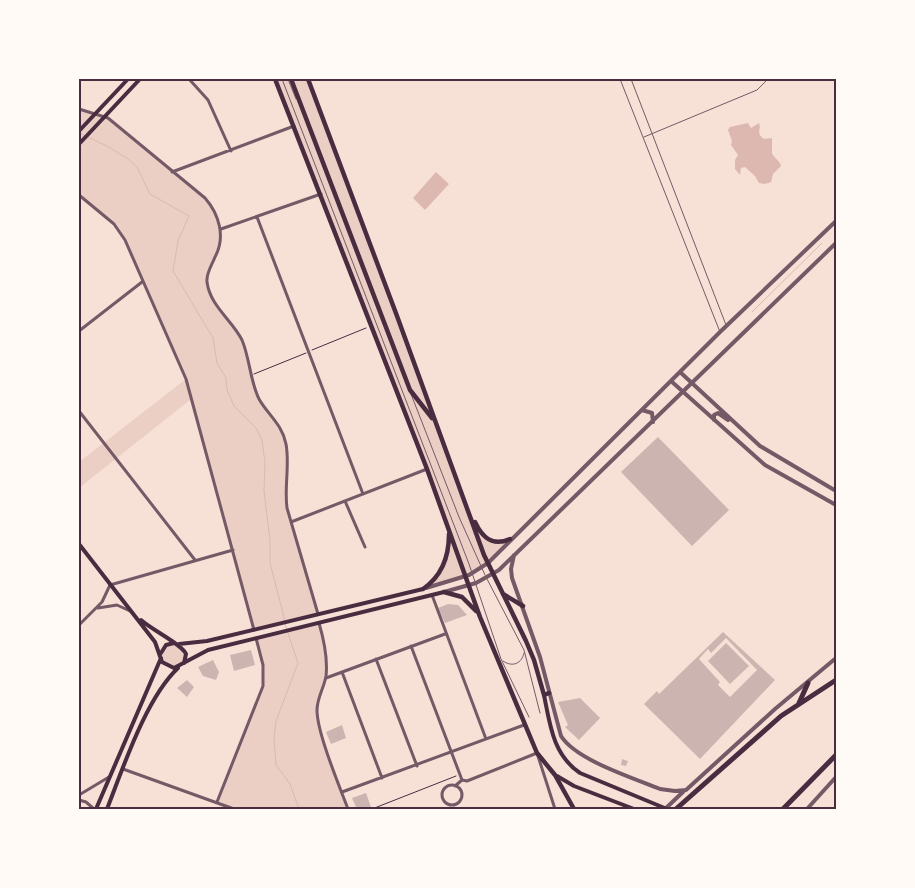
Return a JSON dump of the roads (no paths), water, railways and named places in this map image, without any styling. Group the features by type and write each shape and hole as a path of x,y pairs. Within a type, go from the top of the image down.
{"highway":[{"path":"676,809 781,716 836,680"},
{"path":"799,703 808,683"},
{"path":"783,809 836,755"}],"main road":[{"path":"80,129 128,79"},
{"path":"79,144 140,79"},
{"path":"275,79 295,126 427,469 480,617 524,725 537,753 555,775 574,809"},
{"path":"290,79 410,390 435,421"},
{"path":"308,79 488,563 534,660 555,744 568,762 580,773 666,809"},
{"path":"466,502 485,538 498,542 510,539"},
{"path":"95,809 166,645 207,641 422,589 436,577 444,564 448,550 448,527"},
{"path":"79,544 155,642 165,665 180,666"},
{"path":"107,809 155,697 168,678 180,666 208,650 444,592 456,594 467,600 480,617"},
{"path":"503,594 523,606"},
{"path":"132,612 155,632 178,644 186,654 180,666"},
{"path":"544,695 550,693"},
{"path":"555,775 574,786 634,809"}],"street":[{"path":"189,79 208,100 231,151"},
{"path":"79,109 105,116 211,206 221,229 217,254 208,272 207,282 216,305 240,337 246,349 260,400 276,420 283,433 287,455 285,491 318,614"},
{"path":"172,172 295,126"},
{"path":"221,229 321,194"},
{"path":"80,198 114,224 125,240 186,379 254,630"},
{"path":"257,217 363,494"},
{"path":"422,589 465,576 488,563 726,326 836,221"},
{"path":"444,592 476,583 493,574 684,393 836,243"},
{"path":"79,331 142,282"},
{"path":"680,372 768,452 836,491"},
{"path":"671,381 764,465 836,505"},
{"path":"642,410 652,413 653,422"},
{"path":"79,411 195,560"},
{"path":"715,421 713,416 718,413 729,421 733,421"},
{"path":"292,522 427,469"},
{"path":"346,501 365,547"},
{"path":"79,623 102,602 110,584 233,550"},
{"path":"514,555 511,569 512,578 523,606 550,693 561,736 575,752 660,789 686,790"},
{"path":"432,595 445,634 486,739"},
{"path":"95,609 109,605 132,612"},
{"path":"319,623 326,650 326,678 317,702 318,721 348,809"},
{"path":"326,678 445,634"},
{"path":"217,802 263,686 263,665 256,638"},
{"path":"411,646 462,780"},
{"path":"666,809 775,709 836,658"},
{"path":"376,659 417,766"},
{"path":"342,672 382,778"},
{"path":"342,792 417,766 524,725"},
{"path":"455,786 462,780 467,781 537,753 555,809"},
{"path":"123,769 234,809"},
{"path":"79,794 110,777"},
{"path":"807,809 836,777"},
{"path":"449,786 455,786 460,790 461,797 457,804 451,807 445,802 442,793 449,786"},
{"path":"79,800 86,802 95,809"}],"lane":[{"path":"282,79 476,583 501,659 529,717"},
{"path":"290,79 458,516 481,568 524,650 540,713"},
{"path":"620,79 720,332"},
{"path":"631,79 726,326"},
{"path":"644,138 758,90 768,79"},
{"path":"501,659 507,664 517,664 523,658 524,650"}],"waterway":[{"path":"79,133 107,146 128,159 137,167 150,194 189,216 178,241 173,271 213,338 217,363 226,378 227,390 234,406 256,428 262,440 265,463 264,491 270,540 270,563 285,621"},
{"path":"752,312 822,243"},
{"path":"285,624 298,663 276,721 274,740 276,765 290,784 299,809"}]}
